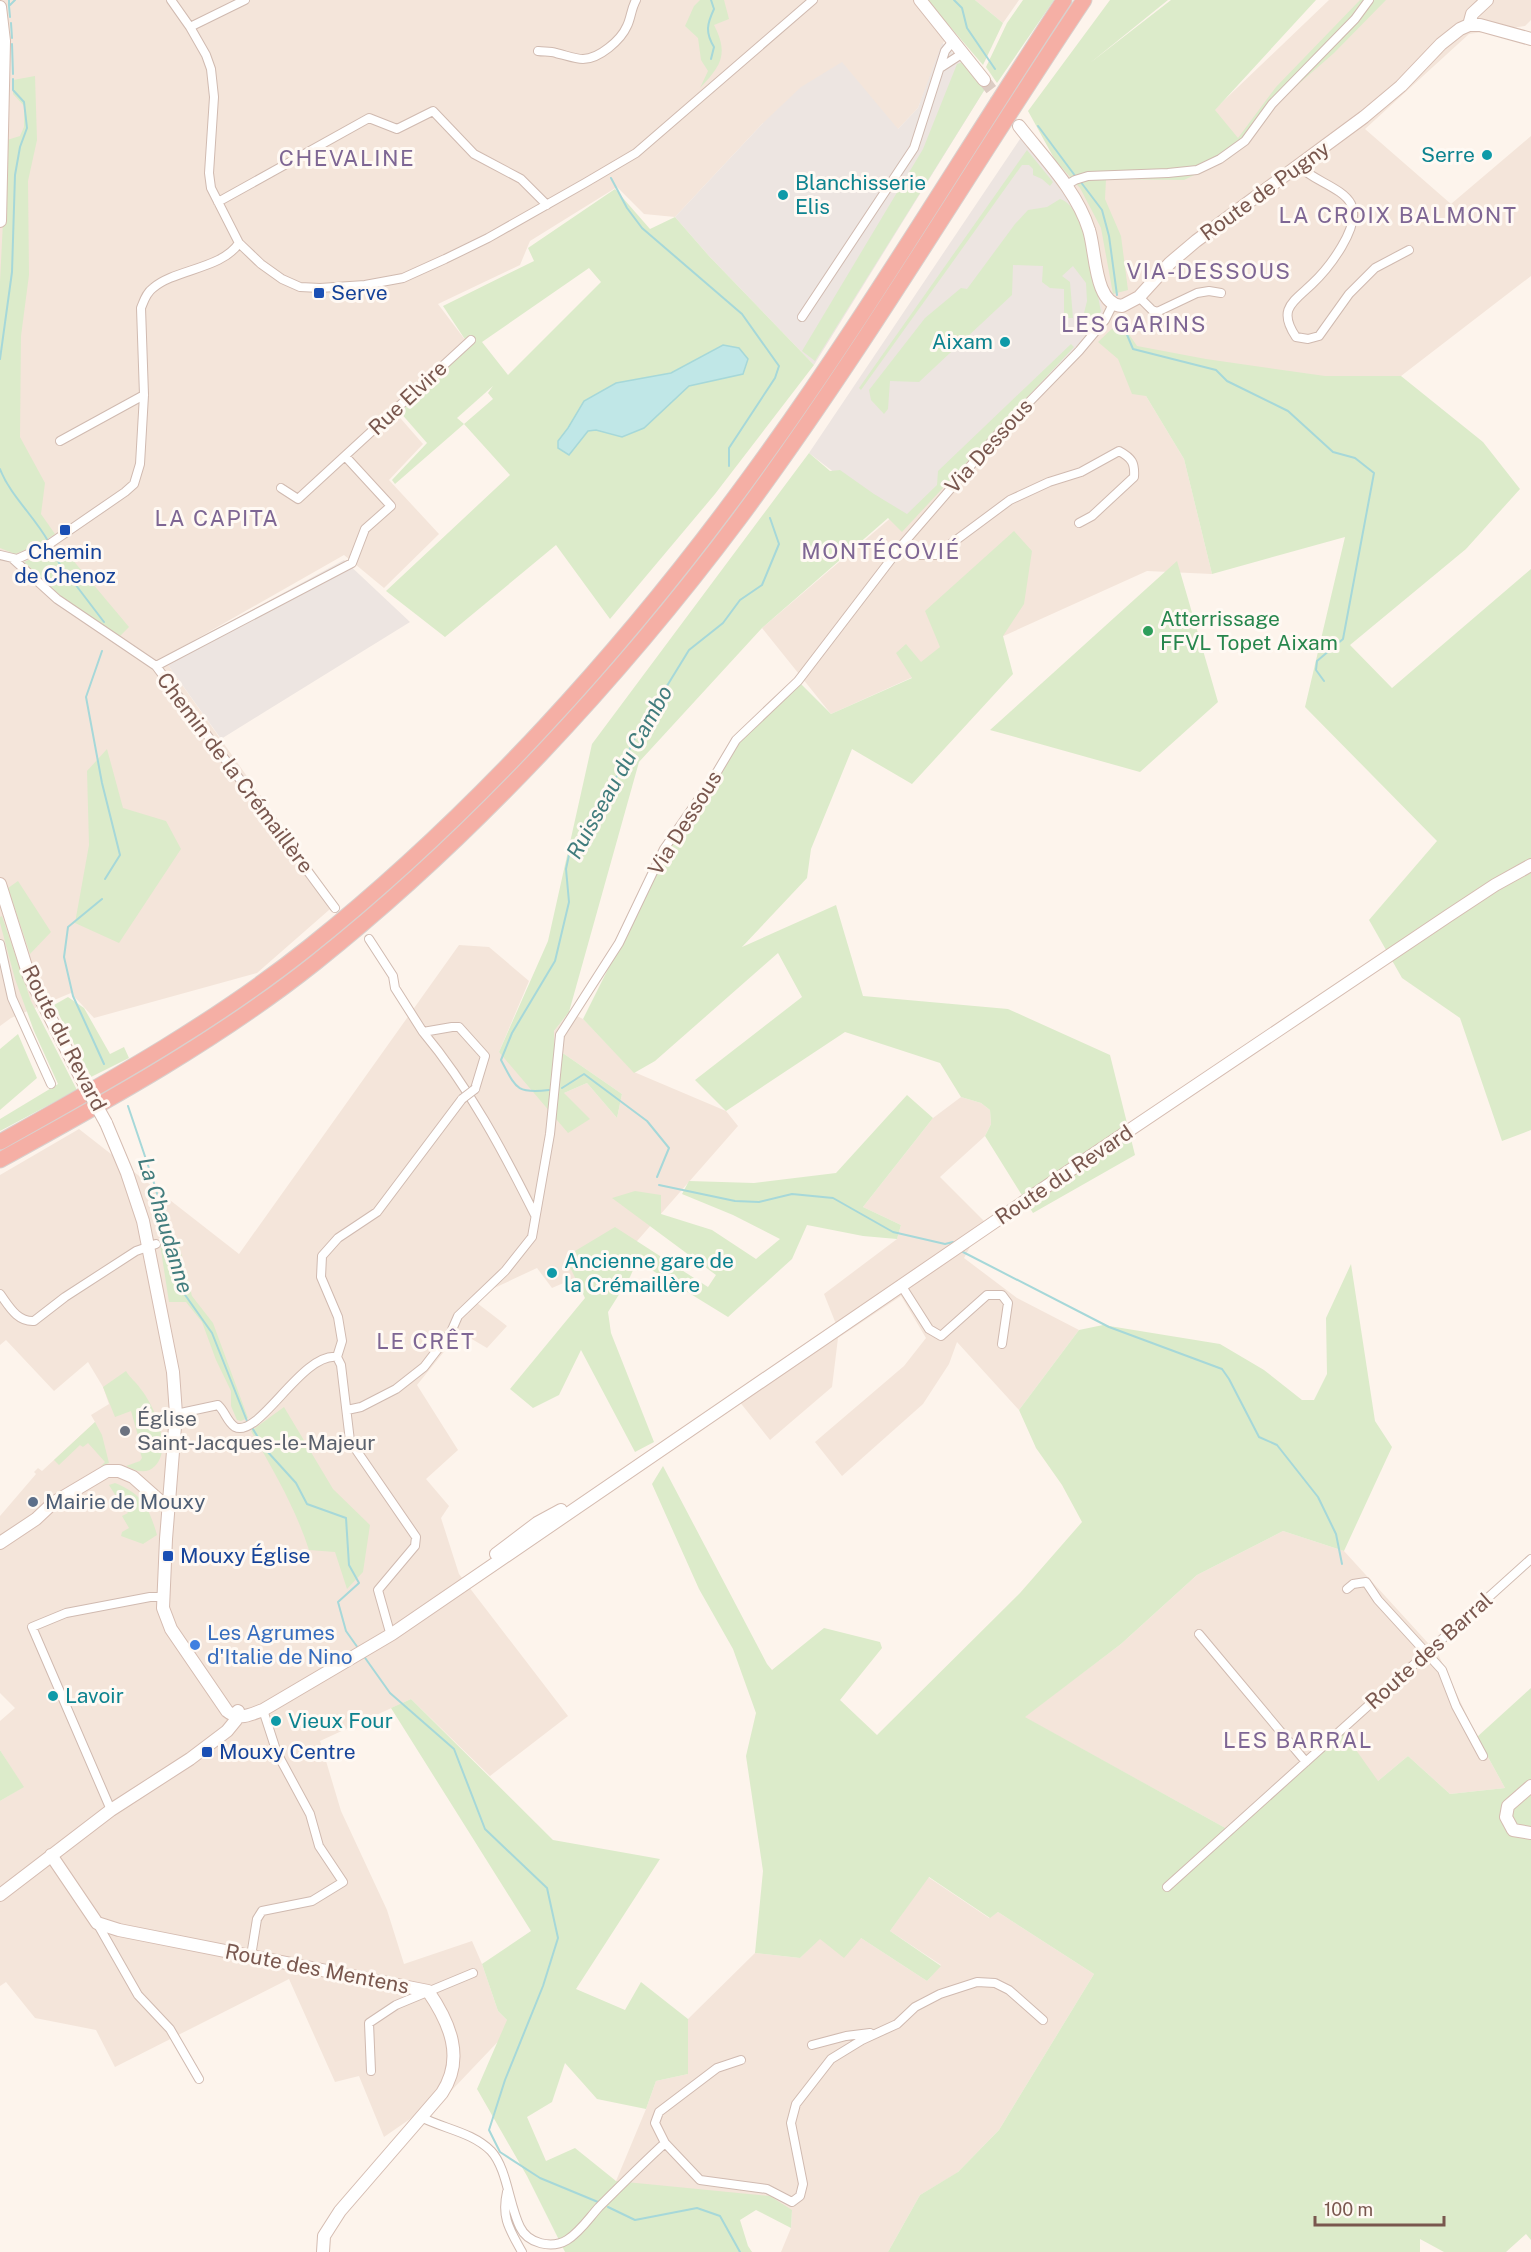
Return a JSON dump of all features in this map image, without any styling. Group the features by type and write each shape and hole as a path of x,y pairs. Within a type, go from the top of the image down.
{"highway":[{"path":"0,1142 133,1067 184,1035 308,948 410,859 544,726 656,598 750,477 847,335 1065,0"},
{"path":"0,1160 175,1061 281,989 354,932 424,869 555,738 672,605 732,529 890,300 1084,0"}],"main road":[{"path":"920,0 984,80"},
{"path":"1486,0 1474,25 1531,39"},
{"path":"0,7 2,30 0,221"},
{"name":"Route de Pugny","path":"1139,297 1180,253 1386,100 1453,34 1474,25"},
{"path":"1019,126 1074,181 1089,231 1102,293 1113,304 1122,306 1139,297"},
{"name":"Route du Revard","path":"0,884 30,976 106,1123 153,1245 176,1414 163,1608 171,1629 227,1711 243,1717 263,1710 393,1634 455,1591 530,1528 601,1490 1448,916 1495,885 1531,865"},
{"path":"0,1543 36,1519 53,1503 107,1471 119,1471 133,1477 169,1509"},
{"name":"Route du Revard","path":"237,1714 274,1702"},
{"path":"0,1895 111,1810 228,1731 237,1714"},
{"path":"1531,1786 1508,1806 1506,1816 1513,1830 1531,1833"},
{"path":"51,1855 97,1923"},
{"name":"Route des Mentens","path":"97,1923 119,1930 428,1991 435,2001 453,2044 455,2061 449,2083 340,2211 324,2236 323,2252"}],"street":[{"path":"171,0 206,55 213,76 214,126 209,172 218,202 239,246 282,279 300,287 365,285 394,281 445,259 548,205 636,153 813,0"},
{"path":"190,27 245,0"},
{"path":"538,51 554,52 583,59 591,57 610,46 620,36 627,26 636,0"},
{"path":"1074,181 1197,170 1220,159 1245,141 1272,104 1355,19 1369,0"},
{"path":"802,317 915,148 945,51 954,40"},
{"path":"939,68 963,52"},
{"path":"218,202 369,118 397,129 433,111 474,154 521,179 548,205"},
{"path":"1299,166 1305,173 1342,194 1350,202 1354,214 1351,228 1330,263 1290,306 1287,317 1296,337 1308,339 1319,336 1349,294 1375,268 1409,250"},
{"path":"9,559 62,538 134,484 140,464 144,395 141,308 146,296 153,287 211,262 239,246"},
{"path":"1139,297 1157,312 1197,293 1209,291 1221,293"},
{"name":"Via Dessous","path":"346,1410 361,1407 396,1389 424,1367 451,1332 458,1316 505,1271 532,1237 550,1134 560,1035 619,943 664,849 714,777 736,740 798,681 902,545 998,434 1079,351 1105,320 1113,304"},
{"name":"Rue Elvire","path":"281,488 298,499 471,340"},
{"path":"60,441 144,395"},
{"path":"902,545 919,555 936,555 1010,500 1048,482 1081,472 1119,451 1129,456 1135,465 1134,477 1092,516 1079,523"},
{"path":"156,666 352,563 365,529 391,506 345,456"},
{"name":"Chemin de la Crémaillère","path":"9,559 57,600 156,666 335,908"},
{"path":"369,939 393,976 395,988 467,1093 503,1152 536,1216"},
{"path":"0,944 12,998 51,1084"},
{"path":"337,1357 342,1341 338,1317 321,1277 322,1256 338,1238 377,1212 462,1099 475,1089 485,1056 459,1027 452,1026 423,1032"},
{"path":"0,1294 17,1316 28,1322 34,1321 65,1297 136,1251 153,1245"},
{"path":"901,1285 929,1329 941,1336 987,1295 1002,1295 1008,1303 1002,1344"},
{"path":"176,1414 218,1405 223,1408 230,1423 247,1426 311,1366 331,1356 337,1357 342,1365 350,1441 416,1537 416,1546 378,1590 389,1629 393,1634"},
{"name":"Route des Barral","path":"1167,1887 1531,1559"},
{"path":"1347,1589 1353,1584 1366,1582 1378,1600 1428,1652 1442,1670 1456,1706 1483,1756"},
{"path":"111,1810 32,1627 66,1613 150,1597 162,1597"},
{"path":"1199,1634 1306,1762"},
{"path":"251,1956 257,1919 262,1911 312,1901 343,1882 319,1846 310,1814 277,1753 263,1710"},
{"path":"97,1923 138,1995 170,2029 199,2079"},
{"path":"371,2071 369,2023 396,2005 473,1973"},
{"path":"741,2060 717,2068 659,2112 655,2123 665,2143 700,2180 767,2188 792,2202 800,2196 803,2184 791,2122 796,2104 831,2059 897,2024 915,2007 940,1994 977,1982 995,1983 1009,1990 1043,2020"},
{"path":"812,2045 846,2036 880,2032"},
{"path":"421,2117 466,2135 489,2150 499,2163 519,2226 527,2237 541,2244 557,2244 577,2232 638,2167 665,2143"},
{"path":"507,2191 504,2206 507,2224 522,2252"}],"shaded area":[{"path":"0,0 960,0 918,108 898,129 763,123 675,217 644,214 617,187 530,241 520,265 438,304 469,345 395,412 423,444 389,480 439,534 384,588 344,555 163,658 337,903 257,973 94,1018 71,993 11,1018 0,1026"},
{"path":"975,0 1019,0 1003,23"},
{"path":"1329,0 1531,0 1531,20 1525,26 1469,34 1365,129 1451,204 1531,136 1531,276 1401,376 1325,376 1146,396 1184,459 1212,574 1147,571 831,714 762,628 1045,386 1098,323 1074,208 1045,168 1055,160 1214,110"},
{"path":"942,43 971,69 985,89 814,365 709,256 675,217 763,123 801,87 842,62 898,129 918,108"},
{"path":"1022,136 1074,208 1086,237 1103,312 1098,323 1046,379 901,524 809,453"},
{"path":"344,560 410,622 221,739 163,658"},
{"path":"459,945 489,947 529,981 499,1052 564,1093 587,1083 617,1118 622,1094 554,1047 554,1031 569,1012 583,1019 634,1072 726,1111 738,1126 623,1257 552,1288 537,1268 490,1290 477,1303 507,1326 487,1348 460,1332 417,1385 458,1450 426,1479 449,1506 441,1518 459,1574 568,1716 490,1776 411,1699 320,1741 341,1811 387,1910 404,1964 472,1941 498,2011 507,2020 509,2030 452,2090 384,2137 359,2076 335,2082 289,1979 115,2067 96,2030 35,2018 6,1982 0,1986 0,1801 23,1787 0,1750 0,1721 15,1708 0,1693 0,1516 36,1474 34,1472 38,1468 42,1471 95,1422 91,1415 109,1404 103,1387 88,1362 54,1391 6,1340 0,1345 0,1175 79,1129 239,1254"},
{"path":"961,1097 981,1103 990,1110 991,1124 985,1136 940,1177 984,1221 964,1258 1017,1298 1079,1330 1019,1410 957,1342 949,1364 923,1404 842,1476 815,1442 904,1366 926,1338 901,1296 838,1338 832,1387 770,1440 739,1401 836,1324 824,1294 897,1239 901,1225 863,1207 933,1118"},
{"path":"1283,1531 1344,1551 1438,1654 1477,1737 1505,1788 1450,1794 1408,1756 1378,1781 1229,1830 1024,1717 1121,1644 1197,1575"},
{"path":"928,1877 989,1918 998,1912 1094,1974 999,2130 957,2173 920,2195 888,2252 781,2252 791,2228 792,2210 616,2181 656,2081 688,2074 688,2019 755,1953 800,1958 819,1939 861,1938 927,1981 941,1965 890,1931"}],"green space":[{"path":"700,0 724,0 729,19 714,25 719,35 722,52 718,66 700,88 708,71 701,60 698,38 685,26 694,6"},
{"path":"927,0 975,0 1003,23 983,65"},
{"path":"1023,0 1054,0 997,83 986,67 1007,23"},
{"path":"1110,0 1168,0 1090,63 1171,0 1316,0 1215,110 1238,138 1276,87 1360,0 1386,0 1334,53 1278,102 1230,158 1184,180 1106,179 1105,199 1121,236 1128,290 1113,294 1101,228 1080,188 1055,160 1028,111"},
{"path":"963,62 985,89 815,361 802,351 923,149 957,64"},
{"path":"35,76 37,140 28,181 29,275 21,336 20,437 45,483 41,514 55,534 38,545 15,554 0,548 0,282 7,140 20,136 24,127 24,106 13,94 13,80"},
{"path":"1027,150 1053,182 1050,186 1033,175 1033,169 1029,165 1022,165 861,390 859,388"},
{"path":"615,189 650,229 675,217 709,256 814,365 715,494 610,619 556,545 445,637 386,591 510,475 464,424 395,484 392,480 427,443 399,411 470,347 443,306 534,261 528,248","holes":["589,268 601,282 508,375 482,342","493,386 488,393 493,399 464,424 457,418"]},
{"path":"1060,199 1069,205 1077,216 1083,231 1101,311 1096,323 1087,333 1079,333 1087,301 1086,283 1073,266 1062,276 1070,282 1073,318 1064,318 1064,289 1050,288 1042,282 1043,266 1013,265 1012,295 919,382 890,381 888,409 884,414 871,400 869,390 925,318 961,288 967,289 1028,210 1047,207"},
{"path":"1120,321 1137,346 1206,359 1325,376 1401,376 1483,442 1520,489 1466,549 1350,645 1392,688 1531,569 1531,1130 1502,1141 1460,1018 1402,978 1369,920 1437,841 1305,707 1345,537 1212,574 1184,459 1146,396 1132,394 1118,359 1098,342"},
{"path":"1071,344 1074,347 902,532 888,518 762,628 639,762 569,1012 554,1031 554,1047 622,1094 617,1118 587,1083 564,1093 590,1119 568,1133 499,1052 548,941 592,744 809,453 830,471 840,470 907,514 937,485 938,471"},
{"path":"1014,531 1032,551 1024,604 1003,636 1013,674 912,784 852,749 811,849 807,878 742,947 836,905 863,996 1008,1009 1110,1055 1135,1155 1033,1213 985,1136 991,1124 990,1110 981,1103 961,1097 940,1063 845,1032 726,1111 695,1080 802,997 778,953 655,1061 634,1073 583,1019 677,831 736,740 798,681 831,714 912,678 896,653 906,644 921,662 940,647 925,611"},
{"path":"61,546 129,627 120,636 75,609 24,562"},
{"name":"Atterrissage FFVL Topet Aixam","path":"1177,561 1218,702 1140,772 990,730"},
{"path":"107,749 123,808 166,821 181,849 119,943 75,923 89,845 87,771"},
{"path":"18,881 51,932 30,954 8,888"},
{"path":"2,916 31,1001 77,1090 0,1131 0,1119 58,1084 34,1031 15,979 0,923"},
{"path":"68,997 84,1008 110,1054 124,1047 129,1058 91,1077 54,1005"},
{"path":"18,1034 37,1078 0,1110 0,1049"},
{"path":"907,1095 933,1118 863,1207 901,1225 897,1239 863,1236 807,1225 792,1259 728,1317 637,1261 630,1277 608,1312 611,1333 654,1442 635,1452 581,1350 559,1395 533,1408 510,1389 585,1298 565,1257 615,1227 708,1287 716,1275 612,1198 635,1191 661,1195 661,1214 712,1230 756,1259 780,1239 733,1215 682,1194 689,1181 754,1183 836,1173"},
{"path":"178,1241 192,1296 213,1323 248,1418 241,1421 237,1420 231,1406 231,1391 216,1360 202,1322 186,1302 169,1302 160,1244"},
{"path":"1351,1264 1375,1421 1392,1447 1344,1551 1283,1531 1197,1575 1121,1644 1025,1717 1229,1830 1344,1733 1378,1781 1408,1756 1450,1794 1505,1788 1477,1737 1531,1688 1531,2240 1526,2234 1506,2252 1444,2252 1420,2239 1420,2252 888,2252 920,2195 958,2172 999,2130 1094,1974 998,1912 990,1918 929,1877 890,1931 941,1966 927,1981 861,1938 844,1958 820,1939 800,1958 755,1953 763,1871 746,1756 756,1713 733,1649 699,1589 652,1484 663,1466 772,1670 824,1628 880,1642 882,1648 840,1700 877,1735 1020,1593 1082,1522 1062,1485 1036,1448 1019,1410 1079,1330 1103,1325 1220,1344 1264,1370 1302,1400 1314,1400 1327,1374 1326,1318"},
{"path":"126,1371 145,1395 160,1427 162,1449 160,1458 152,1469 145,1471 137,1471 126,1466 140,1461 142,1458 139,1448 143,1443 140,1443 131,1411 115,1417 103,1387"},
{"path":"284,1407 333,1489 370,1525 363,1572 347,1589 335,1552 309,1550 290,1504 251,1431"},
{"path":"95,1422 102,1435 109,1463 101,1466 105,1462 88,1443 83,1447 80,1445 59,1465 54,1460"},
{"path":"115,1483 138,1497 151,1517 157,1535 143,1544 121,1536 122,1532 129,1528 122,1516 128,1513 122,1504 126,1501 120,1496 117,1498 109,1485"},
{"path":"411,1699 553,1840 660,1859 576,1989 625,2010 641,1982 688,2019 688,2074 656,2081 646,2109 597,2099 565,2063 552,2102 527,2117 546,2161 575,2148 616,2181 770,2196 792,2210 791,2228 756,2210 740,2220 752,2252 565,2252 527,2176 477,2089 507,2020 498,2011 482,1964 531,1931 391,1708"},
{"path":"0,1750 24,1787 0,1801"}],"water":[{"path":"723,345 739,348 748,359 743,374 689,386 644,428 622,437 596,430 588,431 569,455 558,448 558,441 584,401 616,383 671,373"}],"waterway":[{"name":"La Chaudanne","path":"9,0 9,6"},
{"name":"La Chaudanne","path":"10,17 9,6 15,0"},
{"path":"711,0 714,9 708,28 714,47 711,59"},
{"path":"954,0 962,8 967,28 995,69"},
{"name":"La Chaudanne","path":"11,23 12,38"},
{"name":"La Chaudanne","path":"12,44 13,74"},
{"name":"La Chaudanne","path":"0,359 12,272 15,175 20,147 27,128 24,102 13,90 13,79"},
{"path":"1038,126 1076,177"},
{"path":"611,178 627,208 642,228 742,314 779,366 775,378 729,448 729,466"},
{"path":"1080,181 1102,210 1109,236 1117,295"},
{"path":"1120,318 1133,349 1216,370 1227,381 1288,411 1333,452 1355,458 1374,473 1343,639 1317,661 1316,670 1324,681"},
{"name":"La Chaudanne","path":"0,469 4,479 48,541"},
{"name":"Ruisseau du Cambo","path":"549,1090 530,1091 518,1087 501,1060 512,1033 555,961 569,902 566,869 569,855 585,829 600,811 635,738 689,650 723,623 740,600 762,585 779,544 770,518"},
{"name":"La Chaudanne","path":"52,548 59,563 104,622"},
{"name":"La Chaudanne","path":"102,651 86,697 102,783 120,855 105,879"},
{"path":"102,899 68,927 64,957 73,996 104,1064"},
{"name":"Ruisseau du Cambo","path":"562,1088 584,1074 647,1121 669,1148 657,1177"},
{"name":"La Chaudanne","path":"128,1106 155,1186 183,1292 212,1333 247,1421"},
{"name":"Ruisseau du Cambo","path":"659,1185 735,1201 759,1202 792,1194 833,1198 893,1232 945,1244 953,1242"},
{"name":"Ruisseau du Cambo","path":"961,1251 1109,1327 1222,1369 1259,1437 1277,1445 1318,1497 1336,1534 1342,1564"},
{"name":"La Chaudanne","path":"251,1426 266,1450 296,1483 307,1504 346,1518 349,1565 359,1583 338,1602 346,1631 358,1648"},
{"name":"La Chaudanne","path":"363,1655 390,1693 454,1749 485,1829 547,1888 558,1938 543,1986 505,2080 489,2130 500,2152 540,2178 598,2202"},
{"path":"608,2207 635,2220 697,2208 720,2216 740,2252"}],"tunnel":[{"path":"984,80 1019,126"}],"place":[{"name":"Serre","path":"1487,155"},
{"name":"Blanchisserie Elis","path":"783,195"},
{"name":"Serve","path":"319,293"},
{"name":"Aixam","path":"1005,342"},
{"name":"Chemin de Chenoz","path":"65,530"},
{"name":"Atterrissage FFVL Topet Aixam","path":"1148,631"},
{"name":"Ancienne gare de la Crémaillère","path":"552,1273"},
{"name":"Église Saint-Jacques-le-Majeur","path":"125,1431"},
{"name":"Mairie de Mouxy","path":"33,1502"},
{"name":"Mouxy Église","path":"168,1556"},
{"name":"Les Agrumes d'Italie de Nino","path":"195,1645"},
{"name":"Lavoir","path":"53,1696"},
{"name":"Vieux Four","path":"276,1721"},
{"name":"Mouxy Centre","path":"207,1752"}],"district":[{"name":"CHEVALINE","path":"347,158"},
{"name":"LA CROIX BALMONT","path":"1398,215"},
{"name":"VIA-DESSOUS","path":"1209,271"},
{"name":"LES GARINS","path":"1134,324"},
{"name":"LA CAPITA","path":"217,518"},
{"name":"MONTÉCOVIÉ","path":"881,551"},
{"name":"LE CRÊT","path":"426,1341"},
{"name":"LES BARRAL","path":"1298,1740"}]}
